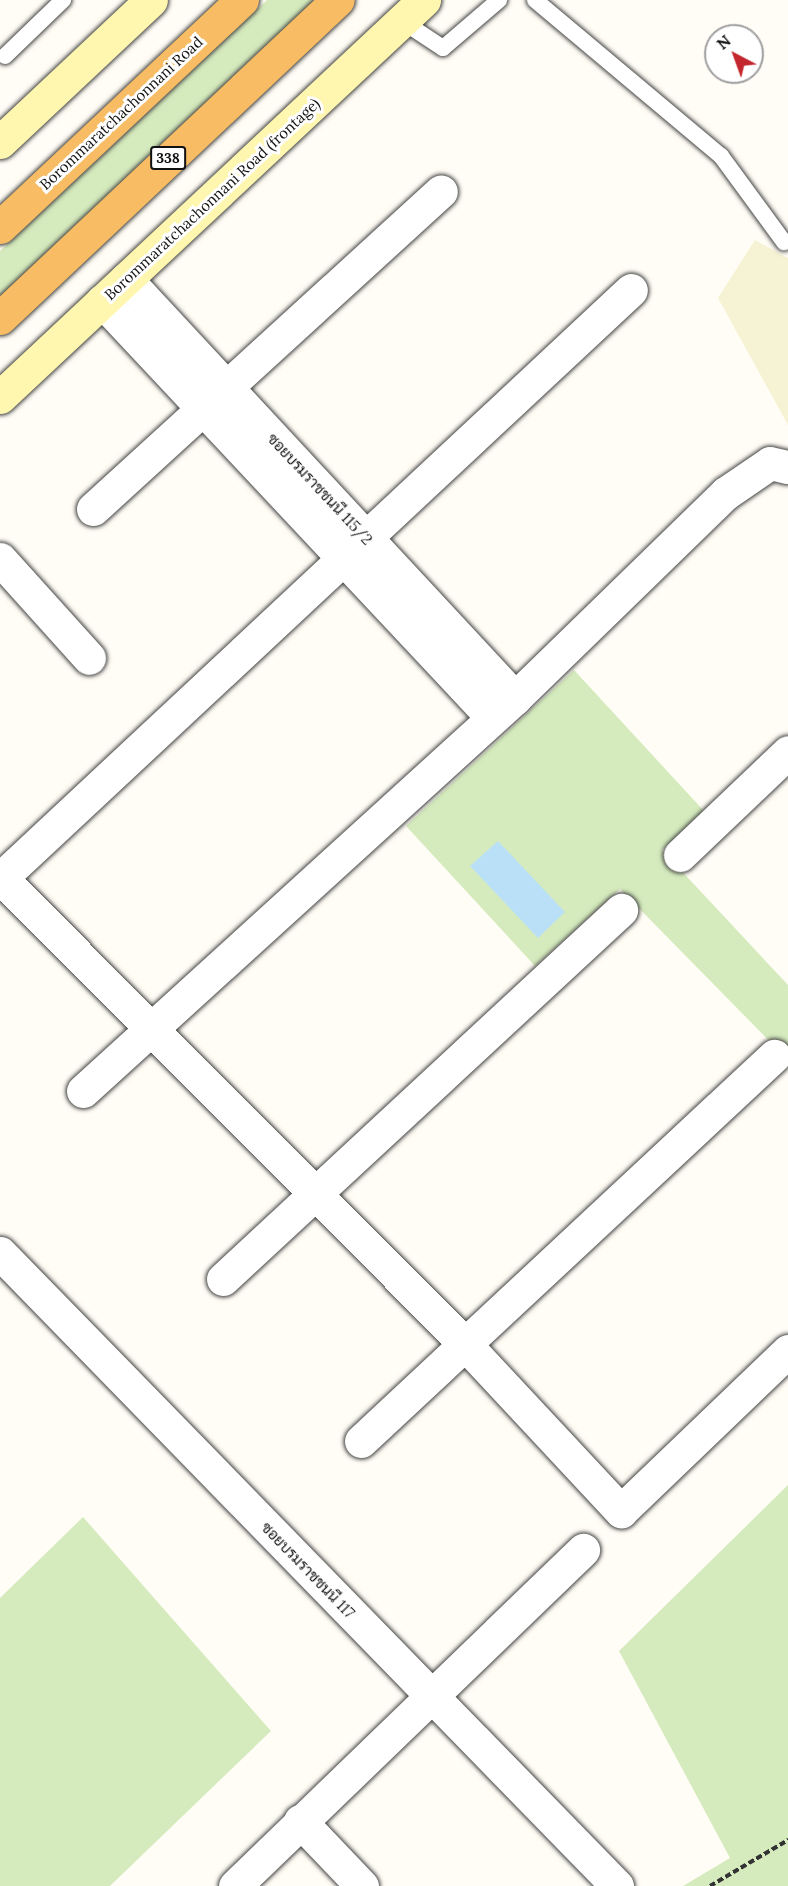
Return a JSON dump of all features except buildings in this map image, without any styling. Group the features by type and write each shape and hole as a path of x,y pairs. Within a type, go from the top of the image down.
{"highway":[{"name":"Borommaratchachonnani Road","path":"0,227 242,0"},
{"name":"338","path":"0,318 338,0"}],"main road":[{"path":"0,142 151,0"},
{"name":"Borommaratchachonnani Road (frontage)","path":"0,397 413,10"}],"street":[{"path":"93,509 441,190"},
{"name":"ซอยบรมราชชนนี 115/2","path":"126,279 363,536 503,707"},
{"path":"631,290 363,536 1,878 465,1344 621,1512 788,1351"},
{"path":"102,301 339,559 503,707"},
{"path":"83,1091 503,707 726,492 770,463 788,466"},
{"path":"0,559 90,658"},
{"path":"680,855 788,752"},
{"path":"224,1280 318,1195 621,910"},
{"path":"361,1440 774,1056"},
{"name":"ซอยบรมราชชนนี 117","path":"0,1253 617,1886"},
{"path":"235,1886 430,1694 583,1550"},
{"path":"300,1821 362,1886"}],"lane":[{"path":"5,56 63,0"},
{"path":"413,10 443,48 499,0"},
{"path":"535,0 722,156 784,242"}],"path":[{"path":"710,1886 788,1840"}],"shaded area":[{"path":"755,240 788,258 788,425 718,298"}],"green space":[{"path":"267,0 318,0 0,297 0,251"},
{"path":"574,670 704,811 662,850 788,985 788,1060 620,889 535,966 406,826"},
{"path":"788,1485 788,1886 683,1886 730,1858 619,1651"},
{"path":"83,1517 271,1731 110,1886 0,1886 0,1598"}],"water":[{"path":"498,841 565,912 538,938 470,866"}]}
